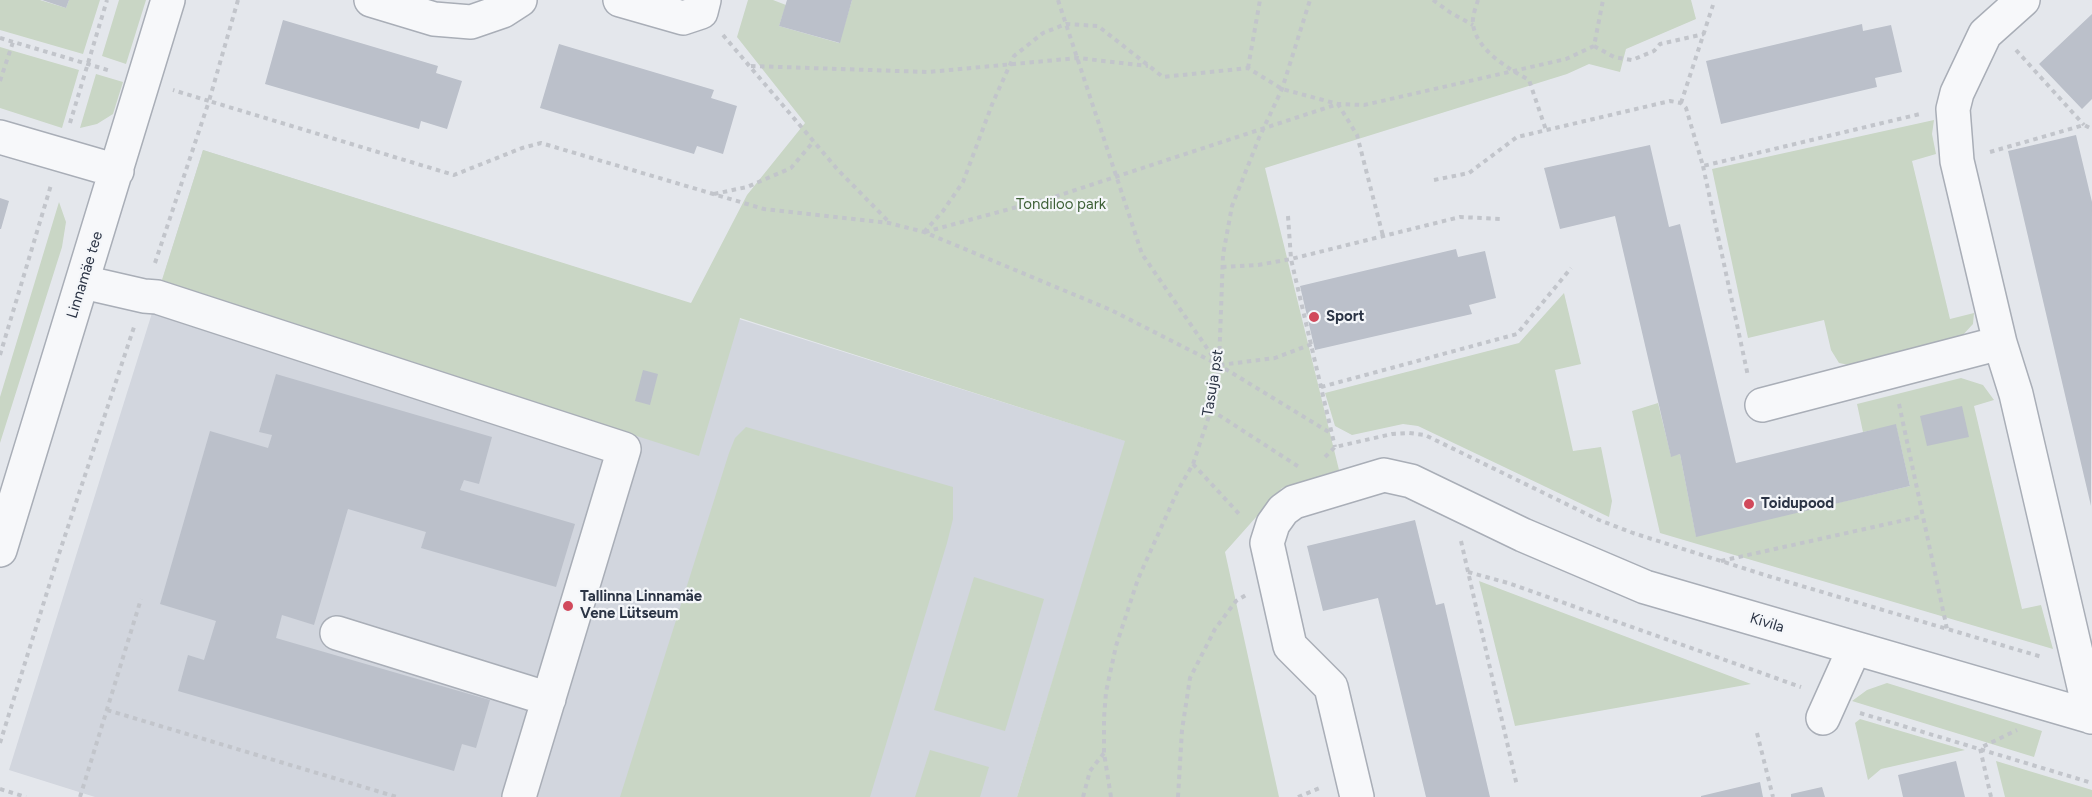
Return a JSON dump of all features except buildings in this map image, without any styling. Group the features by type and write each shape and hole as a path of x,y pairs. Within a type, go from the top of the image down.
{"street":[{"name":"Linnamäe tee","path":"0,550 168,0"},
{"path":"371,0 434,19 471,22 503,11 520,0"},
{"path":"620,0 683,18 703,6"},
{"path":"2024,0 1985,34 1957,93 1953,109 1957,161 2000,343 2016,394 2091,717"},
{"path":"0,137 117,171"},
{"path":"83,282 157,297 624,449 519,797"},
{"path":"1762,405 2000,343"},
{"name":"Kivila","path":"1267,543 1273,524 1283,510 1294,502 1384,475 1411,482 1523,535 1645,587 2091,717"},
{"path":"1267,543 1290,646 1331,687 1357,797"},
{"path":"338,633 549,699"},
{"path":"1828,708 1854,649"}],"path":[{"path":"0,743 62,545 209,101 238,0"},
{"path":"1058,0 1142,254 1219,365"},
{"path":"1248,68 1260,0"},
{"name":"Tasuja pst","path":"1111,797 1104,753 1106,692 1116,646 1138,579 1178,490 1193,464 1211,410 1219,365 1222,267 1232,206 1282,89 1310,0"},
{"path":"1433,0 1473,25 1488,52 1529,80 1546,130"},
{"path":"1473,25 1478,0"},
{"path":"1594,46 1604,0"},
{"path":"1681,103 1713,5"},
{"path":"703,6 838,170 889,223"},
{"path":"924,232 943,211 963,182 993,102 1014,56 1043,33 1066,24 1098,26 1162,77 1248,68 1282,89 1338,104 1364,105 1566,58 1594,46"},
{"path":"1994,26 2084,125 2092,129"},
{"path":"1594,46 1614,57 1632,60 1654,51 1660,44 1704,34"},
{"path":"0,38 454,175 522,148 542,143 764,209 889,223 924,232 1111,310 1219,365 1332,434"},
{"path":"0,81 13,42"},
{"path":"751,66 928,72 1078,58 1149,66"},
{"path":"1434,180 1469,173 1517,137 1642,106 1670,101 1681,103 1686,108 1704,165 1753,397 1762,405"},
{"path":"924,232 1054,197 1338,104"},
{"path":"1338,104 1357,135 1383,236"},
{"path":"1704,165 1934,111 1953,109"},
{"path":"1957,161 2084,125"},
{"path":"713,195 747,187 790,168 814,141"},
{"path":"1288,216 1291,259 1335,447"},
{"path":"1222,267 1258,265 1291,259 1460,217 1500,219"},
{"path":"1321,387 1517,334 1571,268"},
{"path":"1219,365 1275,358 1312,344"},
{"path":"1893,371 1947,629"},
{"path":"1211,410 1336,489"},
{"path":"1322,459 1335,447 1392,434 1425,435 1599,520 1720,561 2080,668"},
{"path":"1296,465 1304,463"},
{"path":"1193,464 1267,543"},
{"path":"1452,502 1517,786"},
{"path":"1720,561 1923,516"},
{"path":"1468,572 1508,583 1828,708 1853,711 2092,783"},
{"path":"1178,797 1182,730 1190,678 1215,629 1236,601 1254,590 1276,585"},
{"path":"80,797 141,599"},
{"path":"107,710 397,797"},
{"path":"1757,733 1773,797"},
{"path":"1980,748 1991,797"},
{"path":"1083,797 1090,771 1104,753"},
{"path":"0,789 26,797"}],"shaded area":[{"name":"Tallinna Linnamäe Vene Lütseum","path":"203,150 1126,441 1017,797 95,797 9,770"}],"green space":[{"path":"0,0 40,0 66,8 69,0 100,0 83,54 0,30"},
{"path":"119,0 146,0 126,64 102,56"},
{"name":"Tondiloo park","path":"748,0 773,0 786,5 779,26 839,43 852,0 1691,0 1696,19 1626,49 1620,72 1589,64 1567,74 1265,168 1339,470 1282,488 1225,552 1279,797 1017,797 1125,441 740,318 699,456 161,283 203,150 691,303 747,195 805,123 737,37"},
{"path":"0,47 79,70 62,128 0,108"},
{"path":"96,74 123,82 113,114 97,124 80,128"},
{"path":"1934,120 1932,134 1936,154 1912,161 1950,319 1974,313 1973,324 1961,337 1854,366 1839,363 1831,350 1824,320 1748,338 1712,169"},
{"path":"59,202 66,222 62,247 0,443 0,397"},
{"path":"1564,293 1581,364 1555,370 1573,451 1601,447 1612,501 1609,517 1418,426 1403,424 1352,435 1335,426 1325,393 1519,343"},
{"path":"1961,378 1983,385 1994,400 1974,406 2022,609 2041,605 2053,649 1660,533 1632,411 1658,403 1671,456 1680,454 1696,536 1910,486 1896,425 1863,432 1857,404"},
{"path":"746,427 953,487 953,519 947,543 870,797 620,797 729,453 735,438"},
{"path":"974,577 1044,599 1005,731 934,710"},
{"path":"1479,581 1751,684 1515,726"},
{"path":"1887,683 2042,731 2034,757 1852,701 1867,690"},
{"path":"1860,719 1965,750 1881,769 1868,780 1855,723"},
{"path":"930,750 989,767 980,797 915,797"},
{"path":"1996,761 2092,790 2092,797 2005,797"}],"place":[{"name":"Sport","path":"1314,317"},
{"name":"Toidupood","path":"1749,504"},
{"name":"Tallinna Linnamäe Vene Lütseum","path":"568,606"}]}
